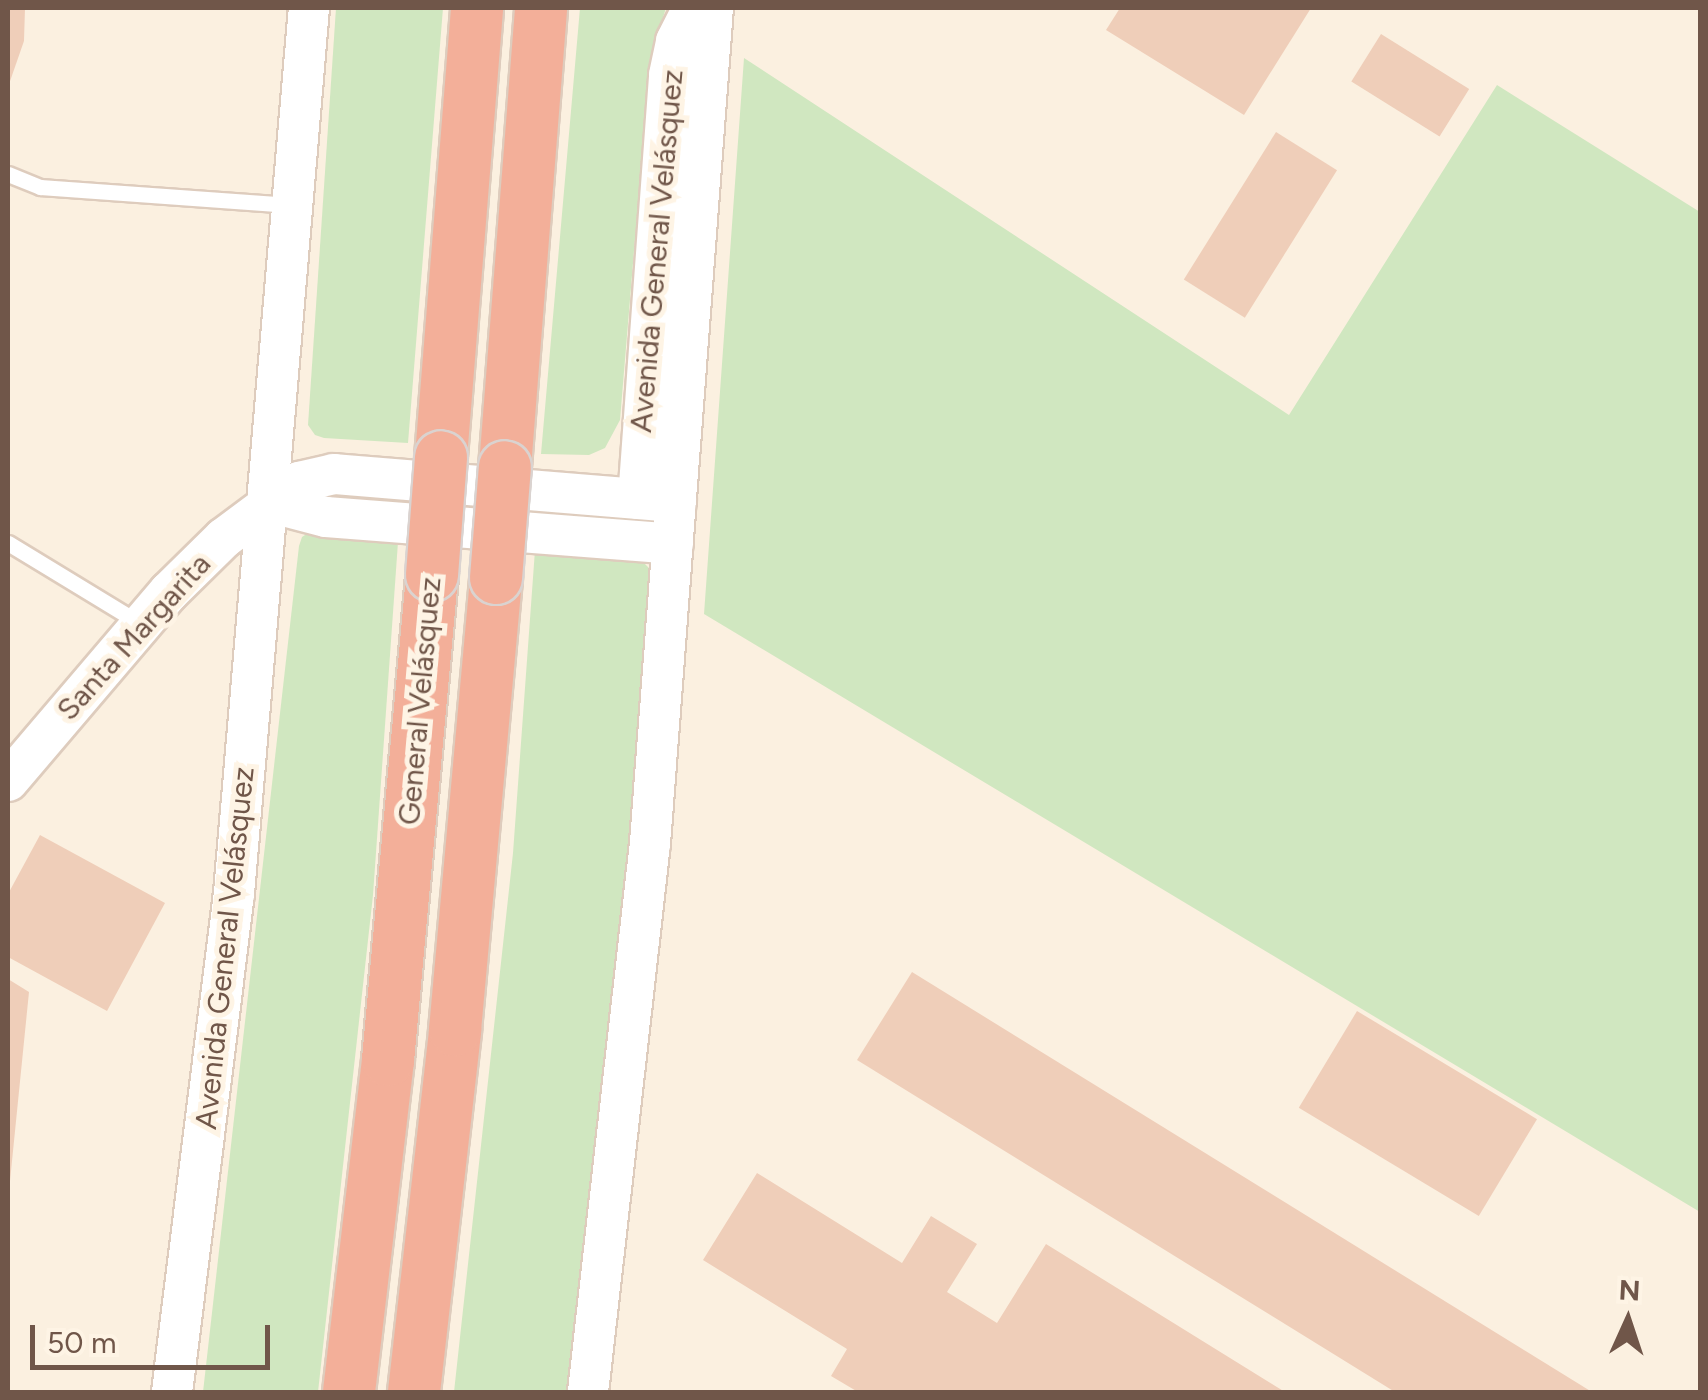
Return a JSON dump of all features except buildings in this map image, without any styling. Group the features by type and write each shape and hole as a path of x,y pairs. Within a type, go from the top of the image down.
{"highway":[{"name":"General Velásquez","path":"349,1392 388,1060 432,575 476,8"},
{"path":"414,1392 455,1030 541,8"}],"street":[{"name":"Avenida General Velásquez","path":"172,1392 234,894 309,8"},
{"name":"Avenida General Velásquez","path":"588,1392 636,983 673,544 657,501 669,74 676,41 693,8"},
{"name":"Avenida General Velásquez","path":"657,501 713,8"},
{"path":"268,502 299,482 334,474 657,501"},
{"path":"268,502 326,516 673,544"},
{"name":"Santa Margarita","path":"8,781 141,624 203,558 268,502"}],"lane":[{"path":"8,174 40,188 294,205"},
{"path":"8,543 141,624"}],"green space":[{"path":"336,8 443,8 408,443 324,438 315,435 308,425"},
{"path":"580,8 666,8 650,58 620,420 605,448 589,455 541,454"},
{"path":"744,58 1289,415 1497,85 1700,212 1700,1212 704,614"},
{"path":"311,531 398,542 373,895 318,1392 203,1392 299,546 302,537"},
{"path":"535,550 641,560 653,572 632,848 571,1392 454,1392 513,853"}]}
